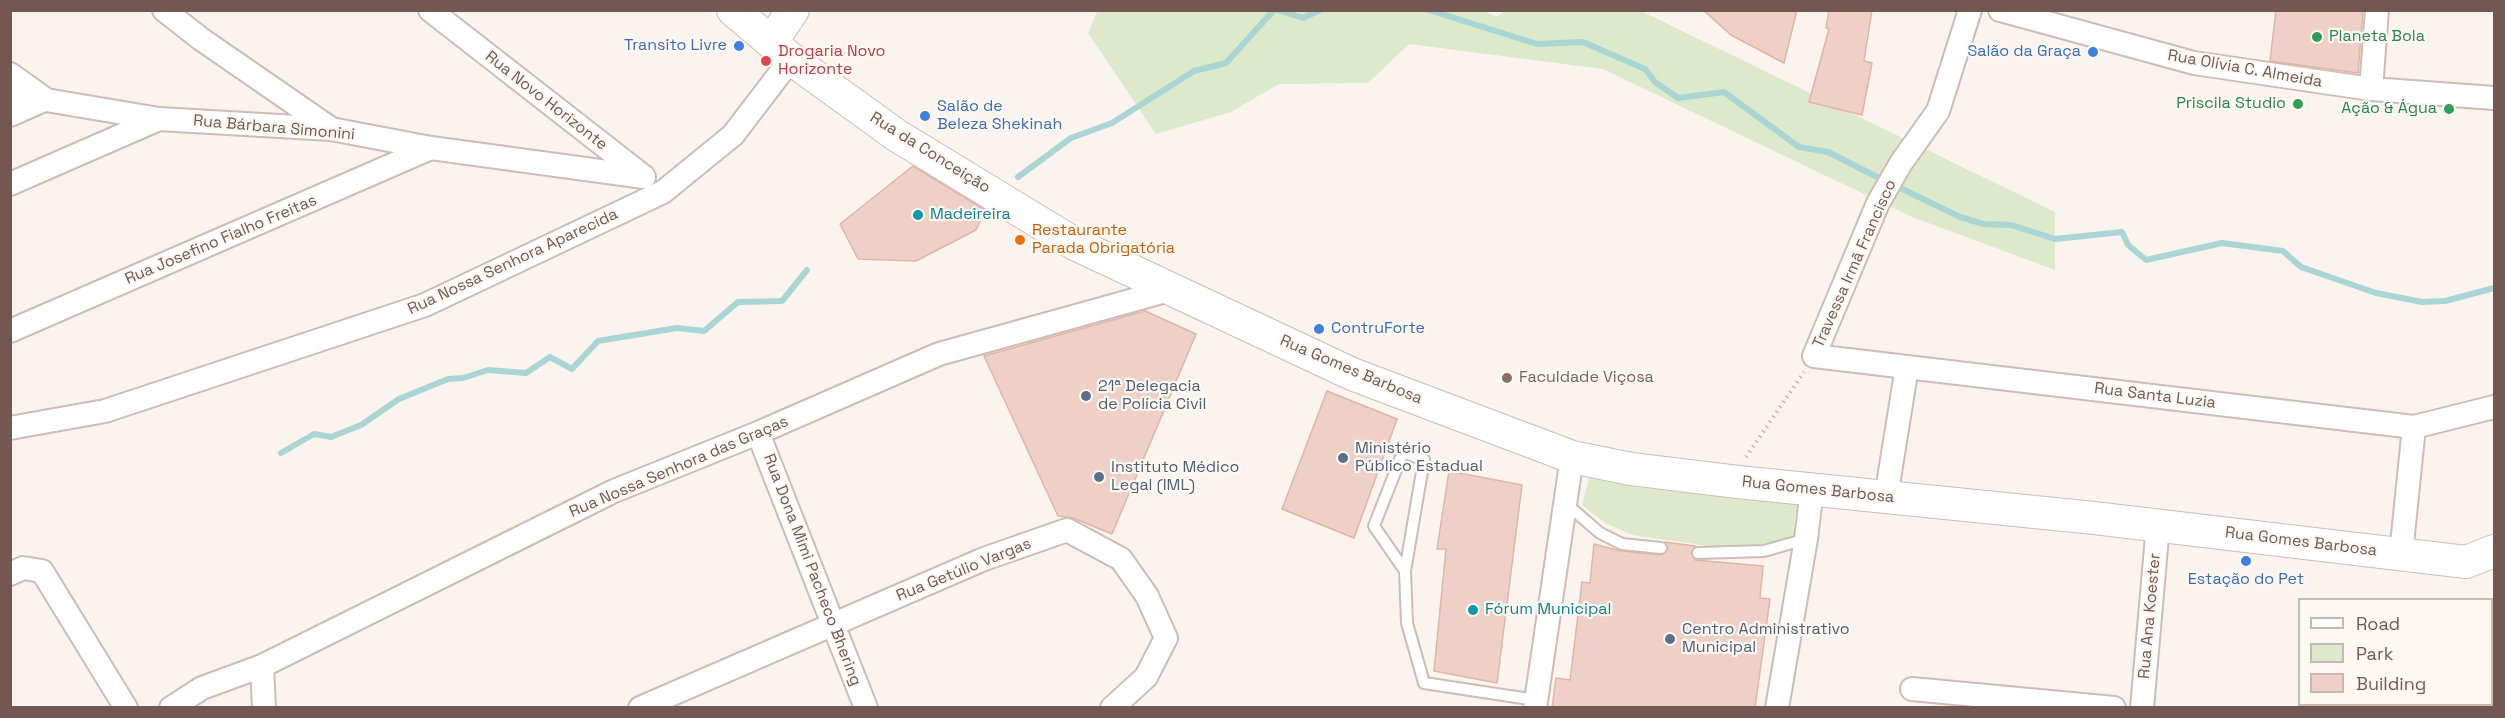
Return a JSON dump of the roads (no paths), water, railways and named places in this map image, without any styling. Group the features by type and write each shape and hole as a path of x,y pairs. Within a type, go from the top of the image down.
{"street":[{"path":"164,10 201,39 331,129"},
{"name":"Rua Novo Horizonte","path":"430,10 663,192"},
{"name":"Rua da Conceição","path":"733,10 781,50 896,135 1075,244 1173,289"},
{"path":"781,50 793,10"},
{"name":"Travessa Irmã Francisco","path":"1814,356 1878,203 1901,163 1938,111 1970,10"},
{"path":"2371,89 2377,10"},
{"name":"Rua Olívia C. Almeida","path":"2004,11 2194,63 2371,89 2494,98"},
{"name":"Rua Nossa Senhora Aparecida","path":"10,428 105,411 425,305 663,192 733,135 781,50"},
{"path":"10,74 46,100"},
{"name":"Rua Bárbara Simonini","path":"10,97 46,100 159,119 331,129 431,148 644,177"},
{"path":"10,115 46,100"},
{"path":"10,184 159,119"},
{"name":"Rua Josefino Fialho Freitas","path":"10,331 431,148"},
{"name":"Rua Nossa Senhora das Graças","path":"171,708 202,688 262,666 614,491 758,433 939,354 1173,289"},
{"name":"Rua Gomes Barbosa","path":"1173,289 1352,374 1572,457 1631,469 1738,482 2158,525 2401,554 2485,560"},
{"name":"Rua Santa Luzia","path":"1814,356 2414,427 2494,407"},
{"path":"1886,497 1907,367"},
{"path":"2401,554 2414,427"},
{"name":"Rua Dona Mimi Pacheco Bhering","path":"758,433 866,708"},
{"path":"1536,704 1572,457"},
{"path":"1777,708 1806,539 1812,489"},
{"name":"Rua Ana Koester","path":"2142,708 2158,525"},
{"name":"Rua Getúlio Vargas","path":"640,708 984,559 1067,530 1121,559 1147,597 1166,638 1146,677 1112,708"},
{"path":"17,571 42,571 126,708"},
{"path":"262,666 264,708"},
{"path":"1912,689 2114,708"}],"lane":[{"path":"1405,571 1374,526 1403,452 1424,460 1405,571 1407,623 1424,683 1536,704"},
{"path":"1564,502 1600,533 1622,544 1661,548"},
{"path":"1698,554 1764,551 1806,539"}],"waterway":[{"path":"1018,177 1071,138 1112,123 1194,71 1226,63 1274,10"},
{"path":"1278,10 1303,18 1320,10"},
{"path":"1429,10 1537,44 1583,42 1645,69 1655,82 1678,98 1724,92 1799,147 1828,152 1885,181"},
{"path":"1894,185 1960,217 1984,224 2011,225 2055,239 2122,232 2128,245 2146,260 2222,243 2283,251 2301,267 2376,293 2422,302 2445,301 2494,288"},
{"path":"281,453 314,434 331,437 361,425 399,399 448,379 463,378 488,370 526,373 550,357 572,369 598,341 677,328 704,331 738,302 782,301 807,270"}],"place":[{"name":"Planeta Bola","path":"2317,37"},
{"name":"Transito Livre","path":"739,46"},
{"name":"Salão da Graça","path":"2093,52"},
{"name":"Drogaria Novo Horizonte","path":"766,61"},
{"name":"Priscila Studio","path":"2298,104"},
{"name":"Ação & Água","path":"2449,109"},
{"name":"Salão de Beleza Shekinah","path":"925,116"},
{"name":"Madeireira","path":"918,215"},
{"name":"Restaurante Parada Obrigatória","path":"1020,240"},
{"name":"ContruForte","path":"1319,329"},
{"name":"Faculdade Viçosa","path":"1507,378"},
{"name":"21ª Delegacia de Polícia Civil","path":"1086,396"},
{"name":"Ministério Público Estadual","path":"1343,458"},
{"name":"Instituto Médico Legal (IML)","path":"1099,477"},
{"name":"Estação do Pet","path":"2246,561"},
{"name":"Fórum Municipal","path":"1473,610"},
{"name":"Centro Administrativo Municipal","path":"1670,639"}]}
